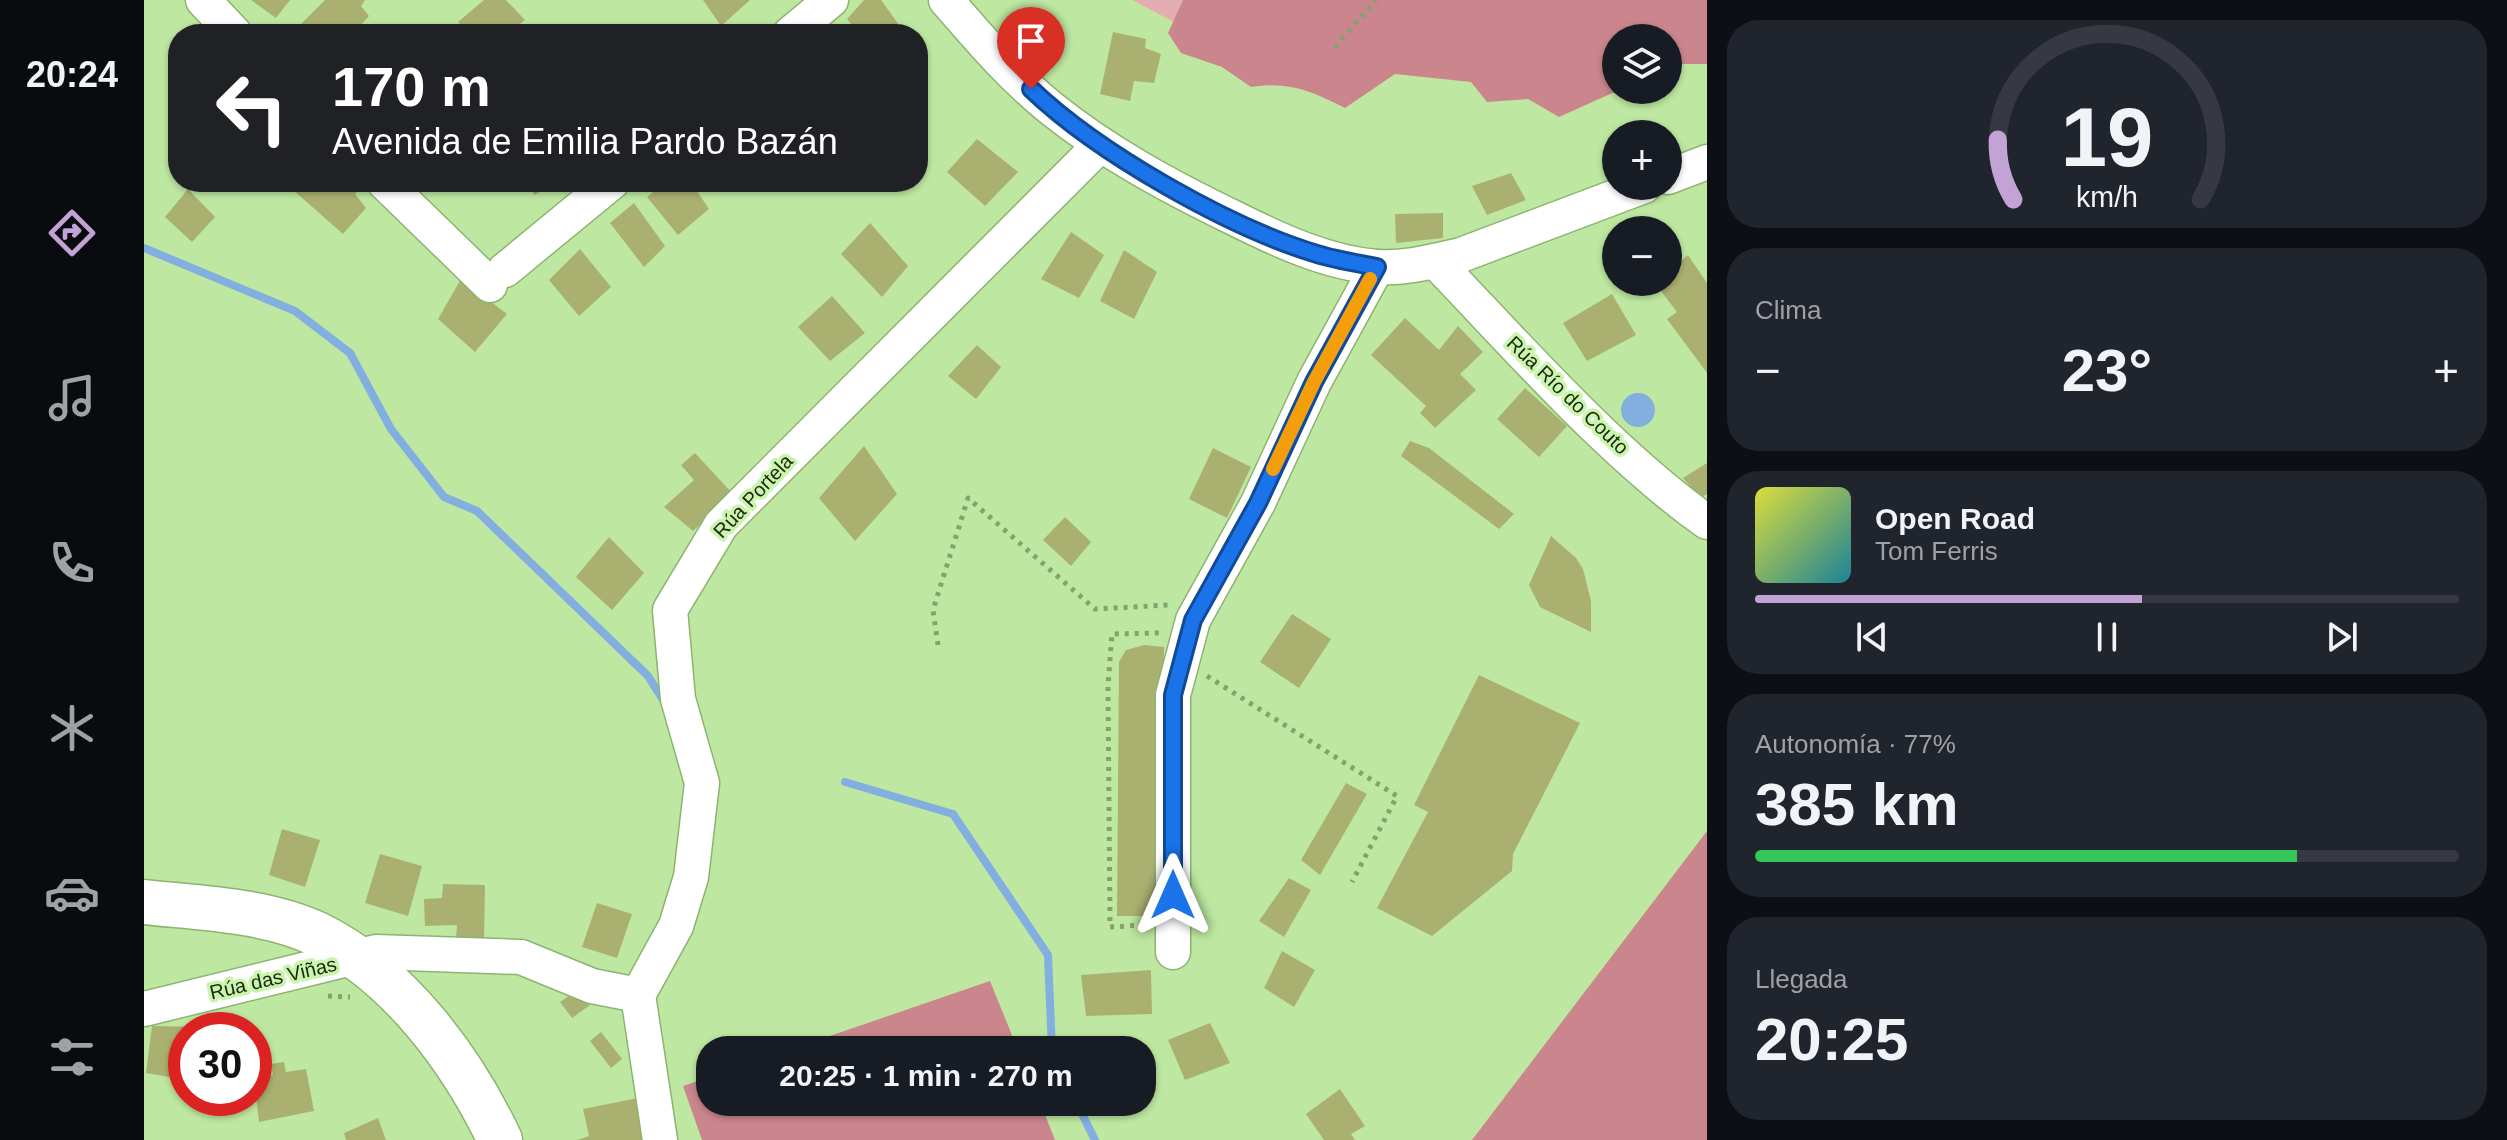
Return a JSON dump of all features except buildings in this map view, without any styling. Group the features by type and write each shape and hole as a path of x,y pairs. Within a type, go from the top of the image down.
{"main road":[{"path":"144,902 270,919 316,934 355,958 435,1034 477,1093 500,1140"}],"street":[{"path":"203,0 226,24"},
{"path":"802,24 831,0"},
{"path":"946,0 993,53 1050,108 1100,145 1165,184 1271,236 1317,254 1377,267 1435,261 1461,255 1607,200"},
{"name":"Rúa Portela","path":"638,995 676,926 691,877 702,783 678,699 670,610 721,525 1100,145"},
{"path":"1682,172 1707,162"},
{"path":"396,192 498,278 600,192"},
{"name":"Rúa Río do Couto","path":"1435,261 1539,369 1661,487 1707,522"},
{"path":"1173,937 1173,695 1191,632 1258,503 1314,382 1377,267"},
{"name":"Rúa das Viñas","path":"144,1009 376,952 521,957 592,986 638,995"},
{"path":"638,995 660,1140"}],"path":[{"path":"1335,47 1376,0"},
{"path":"938,645 933,610 968,498 1095,609 1191,632 1397,796 1352,882"},
{"path":"1173,937 1110,927 1108,686 1112,634 1191,632"}],"shaded area":[{"path":"1132,0 1183,0 1174,22"},
{"path":"1183,0 1707,0 1707,64 1682,64 1682,24 1602,24 1602,98 1559,117 1528,99 1487,102 1471,82 1395,74 1345,108 1300,89 1277,85 1251,87 1222,67 1181,53 1168,33"},
{"path":"1707,831 1707,1140 1472,1140"},
{"path":"990,981 1012,1036 830,1036"},
{"path":"696,1082 696,1116 1046,1116 1055,1140 702,1140 683,1086"}],"water":[{"path":"1638,393 1650,398 1655,410 1650,422 1638,427 1626,422 1621,410 1626,398"}],"waterway":[{"path":"144,248 295,311 350,353 391,429 444,497 477,511 648,676 665,703"},
{"path":"845,782 953,814 1048,955 1051,1036"},
{"path":"1083,1116 1095,1140"}],"slow traffic":[{"path":"1273,469 1314,382 1370,279"}],"route":[{"path":"1031,89 1050,108 1100,145 1165,184 1271,236 1317,254 1377,267 1314,382 1258,503 1193,620 1173,695 1173,895"}]}
